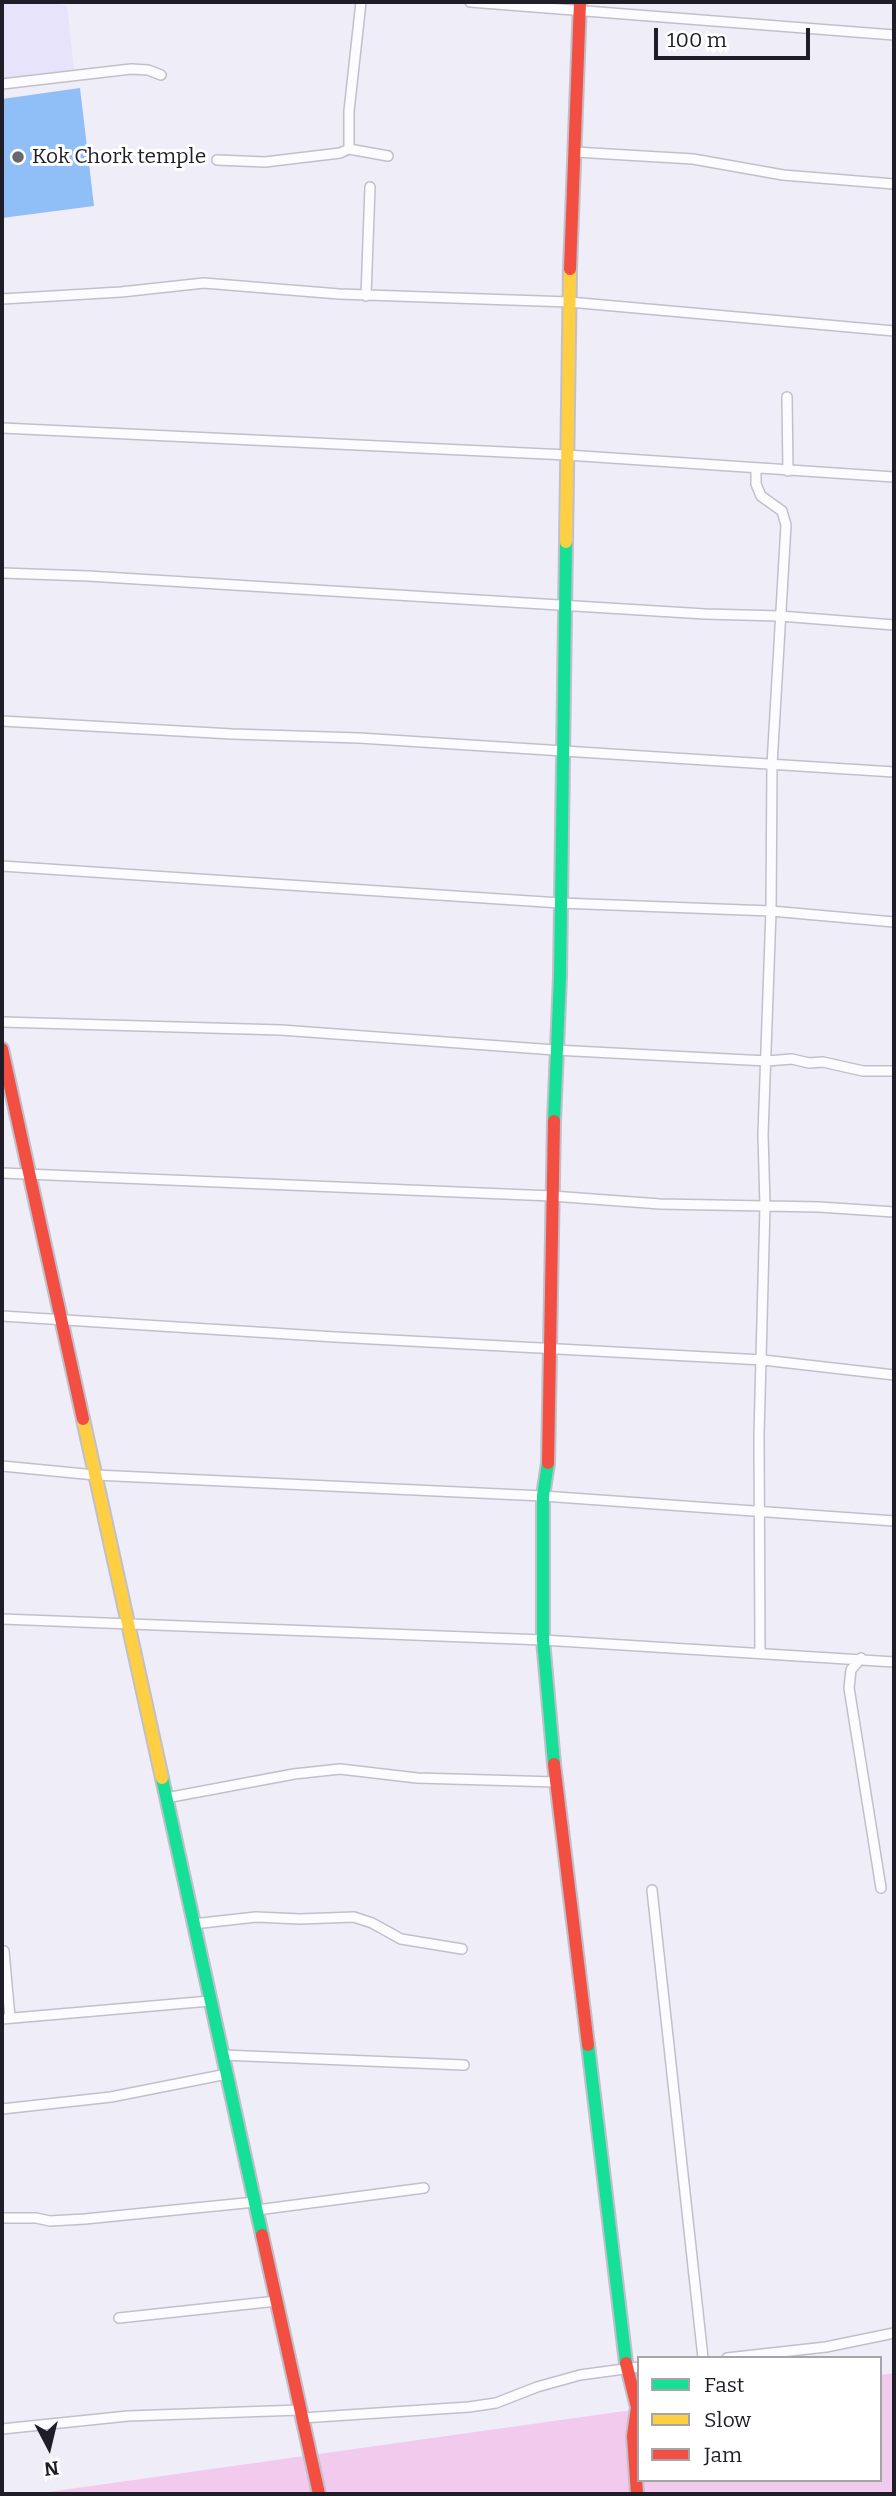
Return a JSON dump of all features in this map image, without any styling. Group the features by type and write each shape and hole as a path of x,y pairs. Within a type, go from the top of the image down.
{"street":[{"path":"349,149 349,111 361,2"},
{"path":"470,2 580,6 894,35"},
{"path":"580,6 569,302 561,976 555,1051 548,1463 542,1496 543,1640 556,1782 633,2368 637,2407 633,2436 634,2468 638,2494"},
{"path":"2,84 131,69 148,69 161,75"},
{"path":"216,160 265,162 340,153 349,149 388,156"},
{"path":"575,152 693,159 783,175 894,184"},
{"path":"366,296 370,187"},
{"path":"2,299 121,292 204,283 366,296 569,302 894,331"},
{"path":"787,397 788,471"},
{"path":"2,428 567,455 894,477"},
{"path":"756,469 756,484 761,496 782,511 786,524 772,765 771,911 763,1133 765,1206 759,1435 760,1653"},
{"path":"2,573 705,614 780,616 894,625"},
{"path":"2,721 359,738 894,772"},
{"path":"2,866 560,903 771,911 894,922"},
{"path":"2,1021 281,1030 555,1051 767,1061 792,1059 809,1063 831,1063 863,1071 894,1071"},
{"path":"2,1049 320,2494"},
{"path":"2,1173 552,1196 660,1204 818,1207 894,1212"},
{"path":"2,1316 335,1338 763,1360 894,1375"},
{"path":"2,1466 95,1475 542,1496 894,1521"},
{"path":"2,1619 543,1640 894,1662"},
{"path":"861,1658 851,1670 849,1688 881,1888"},
{"path":"166,1798 295,1774 340,1769 418,1778 556,1782"},
{"path":"652,1890 703,2356"},
{"path":"193,1924 256,1917 354,1917 372,1923 401,1939 462,1949"},
{"path":"4,1951 6,2018 210,2001"},
{"path":"223,2055 464,2065"},
{"path":"2,2109 111,2096 227,2074"},
{"path":"2,2218 85,2220 425,2188"},
{"path":"120,2318 277,2301"},
{"path":"745,2356 826,2347 894,2333"},
{"path":"2,2429 128,2416 301,2414 469,2407 496,2403 537,2387 580,2375 633,2368"}],"shaded area":[{"path":"2,2 48,2 67,6 74,70 2,81"},
{"path":"894,2373 894,2494 34,2494 637,2409 637,2482 882,2482 882,2375"}],"water":[{"path":"80,88 94,206 2,218 2,99"}],"traffic: fast":[{"path":"554,1121 560,976 566,542"},
{"path":"548,1463 543,1496 543,1640 554,1764"},
{"path":"162,1778 262,2235"},
{"path":"588,2045 626,2363"}],"traffic: slow":[{"path":"566,542 570,269"},
{"path":"83,1419 162,1778"}],"traffic: jam":[{"path":"570,269 580,2"},
{"path":"2,1049 83,1419"},
{"path":"548,1463 554,1121"},
{"path":"554,1764 588,2045"},
{"path":"262,2235 319,2494"},
{"path":"626,2363 637,2407 633,2436 637,2494"}],"place":[{"name":"Kok Chork temple","path":"18,157"}]}
